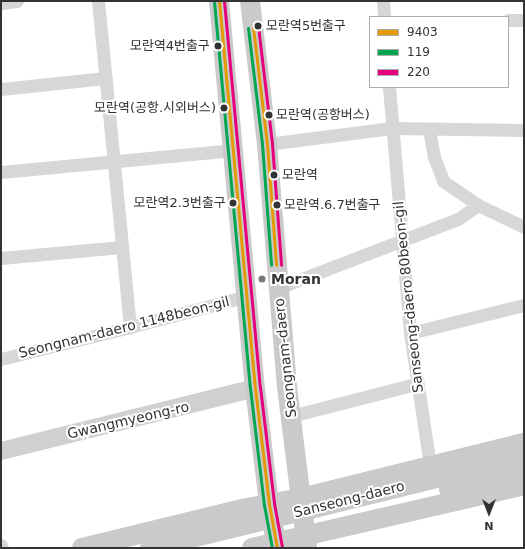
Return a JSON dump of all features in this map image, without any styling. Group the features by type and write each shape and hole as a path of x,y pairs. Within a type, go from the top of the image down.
{"main road":[{"path":"219,1 255,388 269,504 277,545"},
{"name":"Seongnam-daero","path":"250,1 267,144 278,289 306,542"},
{"name":"Gwangmyeong-ro","path":"1,451 255,388"},
{"path":"82,548 185,522 301,498 524,443"},
{"name":"Sanseong-daero","path":"150,548 524,457"},
{"name":"Sanseong-daero","path":"200,548 524,472"},
{"path":"252,548 306,542 524,484"}],"street":[{"path":"1,3 17,1"},
{"path":"98,1 130,327"},
{"path":"383,1 384,16"},
{"path":"509,20 524,20"},
{"path":"1,89 105,78"},
{"name":"Sanseong-daero 80beon-gil","path":"389,88 401,242 410,333 416,384 430,466"},
{"path":"267,144 392,128 524,130"},
{"path":"428,128 434,157 442,181 478,205 524,227"},
{"path":"1,172 234,150"},
{"path":"278,289 458,220 478,205"},
{"path":"1,258 121,247"},
{"name":"Seongnam-daero 1148beon-gil","path":"1,359 247,296"},
{"path":"410,333 524,305"},
{"path":"291,416 416,384"}],"transit line":[{"name":"119","path":"214,1 250,388 264,505 272,548"},
{"name":"9403","path":"219,1 255,388 269,504 277,548"},
{"name":"220","path":"224,1 260,387 274,503 282,547"},
{"name":"220","path":"258,26 272,144 281,265"},
{"name":"9403","path":"253,27 267,144 276,265"},
{"name":"119","path":"248,28 262,144 271,265"}],"place":[{"name":"모란역5번출구","path":"258,26"},
{"name":"모란역4번출구","path":"218,46"},
{"name":"모란역(공항.시외버스)","path":"224,108"},
{"name":"모란역(공항버스)","path":"269,115"},
{"name":"모란역","path":"274,175"},
{"name":"모란역2.3번출구","path":"233,203"},
{"name":"모란역.6.7번출구","path":"277,205"},
{"name":"Moran","path":"262,279"}]}
